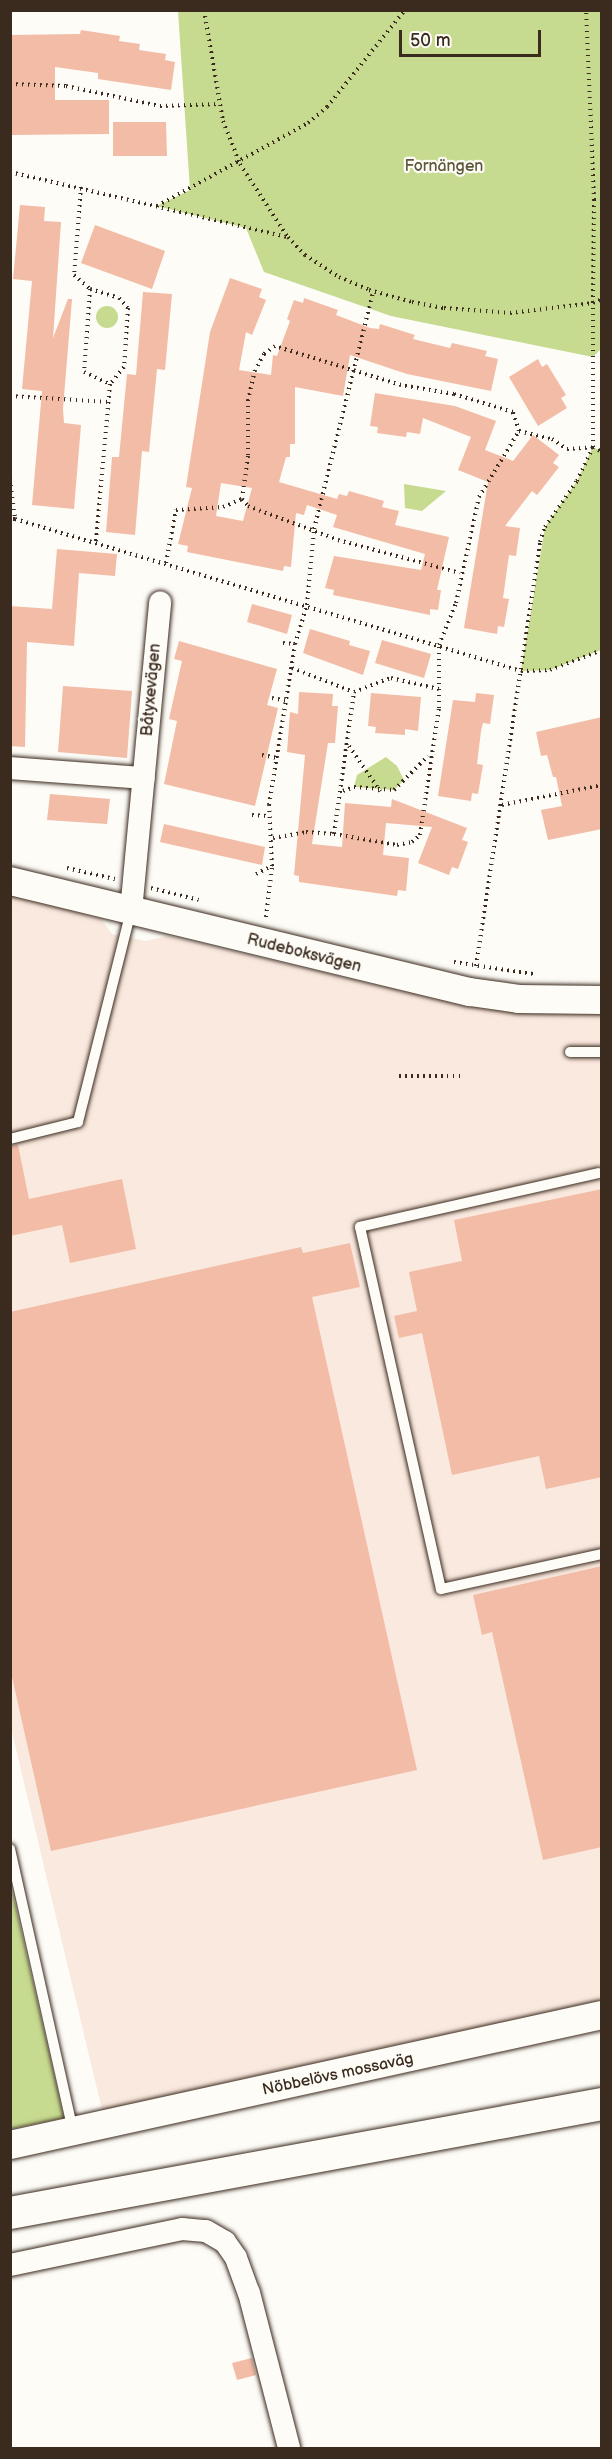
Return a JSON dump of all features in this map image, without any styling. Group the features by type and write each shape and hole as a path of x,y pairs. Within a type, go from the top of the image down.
{"main road":[{"path":"10,2195 602,2086"},
{"path":"10,2213 602,2104"}],"street":[{"name":"Båtyxevägen","path":"131,911 160,602"},
{"path":"10,768 144,778"},
{"name":"Rudeboksvägen","path":"10,881 470,992 519,999 602,1000"},
{"name":"Nöbbelövs mossaväg","path":"10,2145 602,2015"},
{"path":"10,2265 182,2229 206,2231 225,2242 237,2258 249,2293 289,2448"}],"lane":[{"path":"10,1139 78,1122 131,911"},
{"path":"570,1052 602,1052"},
{"path":"599,1173 360,1227 441,1588 602,1554"},
{"path":"10,1849 73,2131"}],"path":[{"path":"204,10 219,104 240,164 267,210 288,237 319,266 373,291 444,308 490,312 593,303 602,299"},
{"path":"157,206 240,164 308,123 327,107 405,10"},
{"path":"541,975 476,966 545,527 577,481 593,447 594,200 586,10"},
{"path":"10,84 66,86 160,106 219,104"},
{"path":"10,172 288,237"},
{"path":"81,187 74,275 90,289 120,298 128,308 124,367 110,384 96,542"},
{"path":"90,289 84,372 110,384"},
{"path":"266,917 273,838 268,816 288,701 295,644 307,605 314,529 373,291"},
{"path":"273,838 306,832 334,834 381,844 412,842 420,835 424,820 429,755 439,688 439,645 456,603 460,573 479,497 519,431 513,412 454,394 401,385 355,368 274,346 264,354 255,370 248,400 248,456 242,499 248,506 314,529 338,540 460,573"},
{"path":"10,396 109,402"},
{"path":"519,431 552,439 567,449 593,447 602,452"},
{"path":"10,479 13,519 521,670 550,670 602,650"},
{"path":"166,563 176,510 223,507 242,499"},
{"path":"283,643 295,644"},
{"path":"292,668 354,692 391,678 439,688"},
{"path":"334,834 349,746 354,692"},
{"path":"272,698 288,701"},
{"path":"349,746 380,792"},
{"path":"262,755 278,758"},
{"path":"342,791 354,787 380,792 394,790 429,755"},
{"path":"502,805 602,785"},
{"path":"252,814 268,816"},
{"path":"256,874 272,866"},
{"path":"399,1076 464,1076"}],"shaded area":[{"path":"10,894 101,919 112,934 146,941 168,936 401,991 511,1009 601,1009 601,2007 103,2114 11,1728"}],"green space":[{"name":"Fornängen","path":"178,11 601,11 601,349 593,357 391,316 264,272 246,228 157,206 190,190"},
{"path":"107,306 115,309 118,317 115,325 107,328 99,325 96,317 99,309"},
{"path":"593,447 602,452 601,650 550,670 521,671 545,527 577,481"},
{"path":"404,484 446,491 422,511 405,508"},
{"path":"386,757 397,766 404,780 394,790 354,787 357,775"},
{"path":"11,1886 64,2118 10,2129"}],"building":[{"path":"81,30 120,36 119,41 140,44 139,50 166,54 165,60 175,62 171,90 98,79 98,73 55,67 55,100 109,100 109,134 10,135 10,35 80,34"},
{"path":"113,122 166,122 167,156 113,156"},
{"path":"20,205 45,207 44,221 61,222 53,338 68,299 72,299 63,409 64,423 81,425 74,509 32,505 42,391 22,389 32,281 13,279"},
{"path":"95,225 165,251 152,289 81,263"},
{"path":"230,278 262,289 259,297 266,300 252,335 246,332 239,370 271,375 273,355 277,356 290,321 287,319 294,300 303,303 304,298 338,310 336,315 370,328 379,329 380,324 415,335 413,339 450,348 452,343 487,351 485,356 498,359 491,391 407,374 350,355 343,396 295,387 295,444 290,444 290,457 286,457 279,482 337,499 339,494 347,496 349,491 384,501 382,507 399,511 395,525 449,537 437,590 441,590 438,610 430,609 430,615 333,595 334,590 325,588 334,556 421,570 425,554 333,527 337,515 307,505 304,515 296,513 291,567 284,566 283,571 187,552 188,546 178,544 192,488 186,487 210,332","holes":["221,483 252,488 243,521 216,516"]},
{"path":"143,292 172,294 165,370 157,369 149,452 142,451 135,535 106,532 112,457 119,457 127,374 136,375"},
{"path":"538,359 542,367 547,364 566,395 561,398 567,408 538,426 509,377"},
{"path":"375,393 455,406 496,421 485,450 513,461 533,435 559,455 553,463 559,467 537,495 532,491 505,526 520,528 516,556 509,555 503,598 509,599 504,627 498,626 497,634 464,628 488,482 458,470 471,437 423,418 420,434 407,432 406,437 377,433 378,427 370,426"},
{"path":"57,549 117,554 115,576 79,573 74,646 27,642 25,747 10,746 10,606 52,609"},
{"path":"252,604 292,615 287,634 247,622"},
{"path":"310,629 350,641 349,645 370,651 363,675 303,653"},
{"path":"382,640 431,654 424,678 375,663"},
{"path":"179,641 277,669 267,705 278,708 255,806 164,784 177,721 169,719 182,661 174,659"},
{"path":"63,686 132,691 127,758 58,752"},
{"path":"299,692 333,694 332,706 338,706 335,743 328,743 312,844 342,847 345,803 391,807 392,799 467,828 462,840 468,842 458,869 452,867 449,875 418,863 432,827 386,823 383,855 409,858 406,891 398,890 397,896 299,882 299,876 294,875 305,755 287,752 290,712 298,714"},
{"path":"371,693 421,697 418,731 405,729 405,735 375,733 376,727 368,726"},
{"path":"476,693 494,695 490,724 483,723 481,731 477,764 483,765 478,794 472,793 471,801 438,796 453,700 475,702"},
{"path":"602,717 602,829 548,840 541,810 562,806 556,777 553,777 547,755 541,756 536,732"},
{"path":"50,794 110,799 107,824 47,820"},
{"path":"164,824 265,847 262,865 160,842"},
{"path":"18,1145 29,1199 122,1179 136,1249 70,1263 62,1225 10,1236 10,1146"},
{"path":"602,1189 602,1477 546,1489 539,1456 452,1475 422,1333 399,1338 394,1316 417,1311 409,1272 462,1261 454,1220"},
{"path":"350,1243 360,1287 312,1297 417,1770 51,1851 10,1668 10,1312 301,1247 303,1253"},
{"path":"602,1566 602,1847 543,1860 492,1632 482,1635 473,1595"},
{"path":"252,2358 256,2375 237,2380 232,2363"}]}
